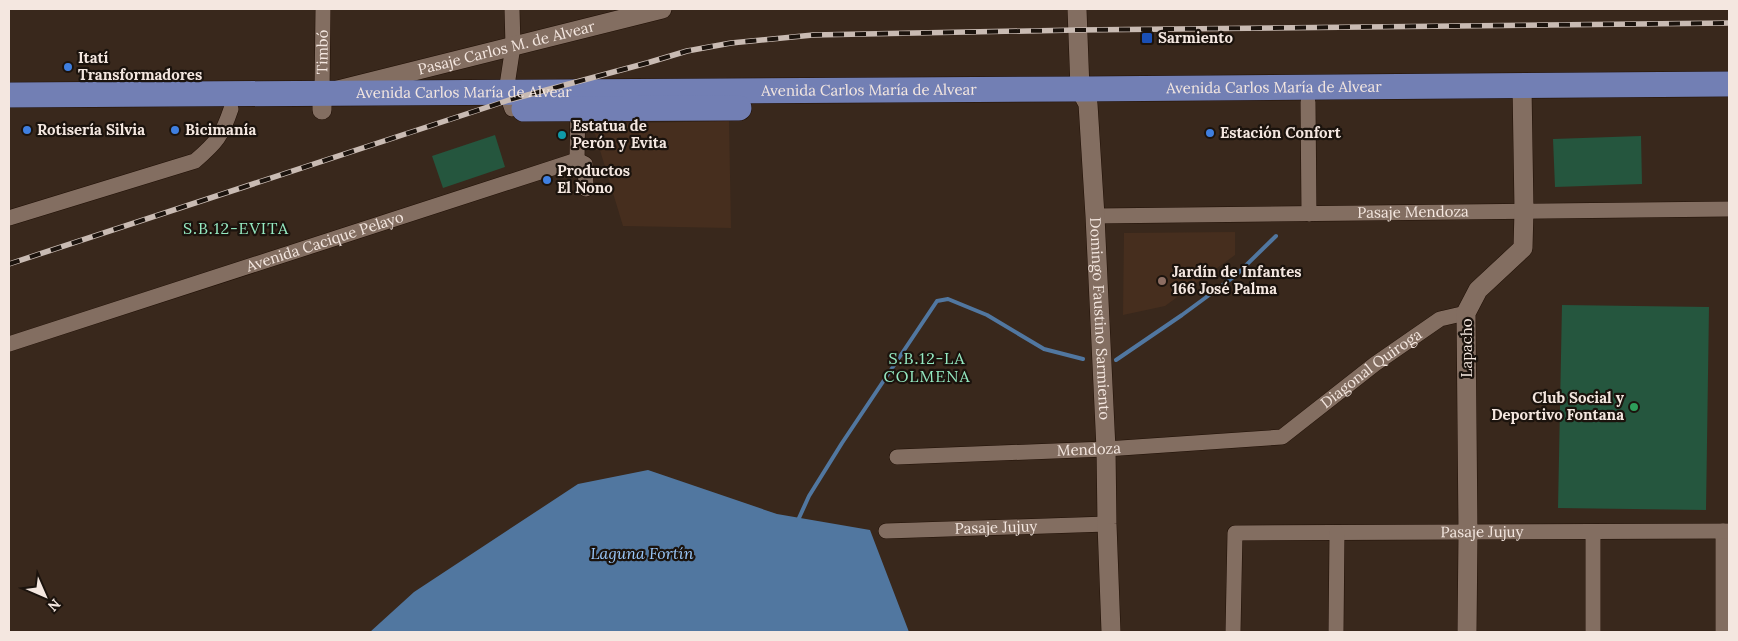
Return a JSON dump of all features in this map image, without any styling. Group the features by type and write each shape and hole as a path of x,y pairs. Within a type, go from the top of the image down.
{"main road":[{"name":"Avenida Carlos María de Alvear","path":"1084,97 1308,102 1729,84"},
{"name":"Avenida Carlos María de Alvear","path":"9,95 322,102 1522,94 1729,99"},
{"name":"Avenida Carlos María de Alvear","path":"9,110 231,109 322,102"}],"street":[{"name":"Timbó","path":"322,102 323,9"},
{"path":"509,100 513,46 512,9"},
{"name":"Pasaje Carlos M. de Alvear","path":"322,102 513,46 662,9"},
{"name":"Domingo Faustino Sarmiento","path":"1077,9 1095,216 1106,449 1111,632"},
{"name":"Lapacho","path":"1467,632 1466,313 1478,290 1523,248 1522,94"},
{"path":"578,100 577,160 585,164 586,189"},
{"path":"1308,102 1309,214"},
{"path":"9,218 195,161 210,148 223,131 231,109"},
{"name":"Avenida Cacique Pelayo","path":"9,344 577,160"},
{"name":"Pasaje Mendoza","path":"1095,216 1729,209"},
{"name":"Diagonal Quiroga","path":"1282,437 1375,364 1440,319 1466,313"},
{"name":"Mendoza","path":"897,457 1106,449 1282,437"},
{"name":"Pasaje Jujuy","path":"886,531 1107,524"},
{"path":"1723,632 1726,531"},
{"name":"Pasaje Jujuy","path":"1233,632 1235,533 1726,531"},
{"path":"1336,632 1338,532"},
{"path":"1593,532 1593,632"}],"shaded area":[{"path":"729,121 731,228 623,226 592,124"},
{"name":"Jardín de Infantes 166 José Palma","path":"1235,232 1235,255 1165,306 1123,315 1124,233"}],"green space":[{"path":"495,135 505,167 443,188 432,156"},
{"path":"1641,136 1642,184 1555,187 1553,139"},
{"name":"Club Social y Deportivo Fontana","path":"1562,305 1709,307 1706,510 1558,508"}],"water":[{"name":"Laguna Fortín","path":"648,470 777,514 870,530 909,632 370,632 414,592 578,484"}],"waterway":[{"path":"1116,360 1235,276 1276,236"},
{"path":"799,518 809,496 842,443 937,301 948,299 987,315 1044,349 1083,359"}],"railway":[{"path":"9,264 509,100 687,51 731,43 813,35 1077,30 1729,23"}],"place":[{"name":"Sarmiento","path":"1147,38"},
{"name":"Itatí Transformadores","path":"68,67"},
{"name":"Rotisería Silvia","path":"27,130"},
{"name":"Bicimanía","path":"175,130"},
{"name":"Estación Confort","path":"1210,133"},
{"name":"Estatua de Perón y Evita","path":"562,135"},
{"name":"Productos El Nono","path":"547,180"},
{"name":"Jardín de Infantes 166 José Palma","path":"1162,281"},
{"name":"Club Social y Deportivo Fontana","path":"1634,407"}],"district":[{"name":"S.B.12-EVITA","path":"236,228"},
{"name":"S.B.12-LA COLMENA","path":"927,367"}]}
